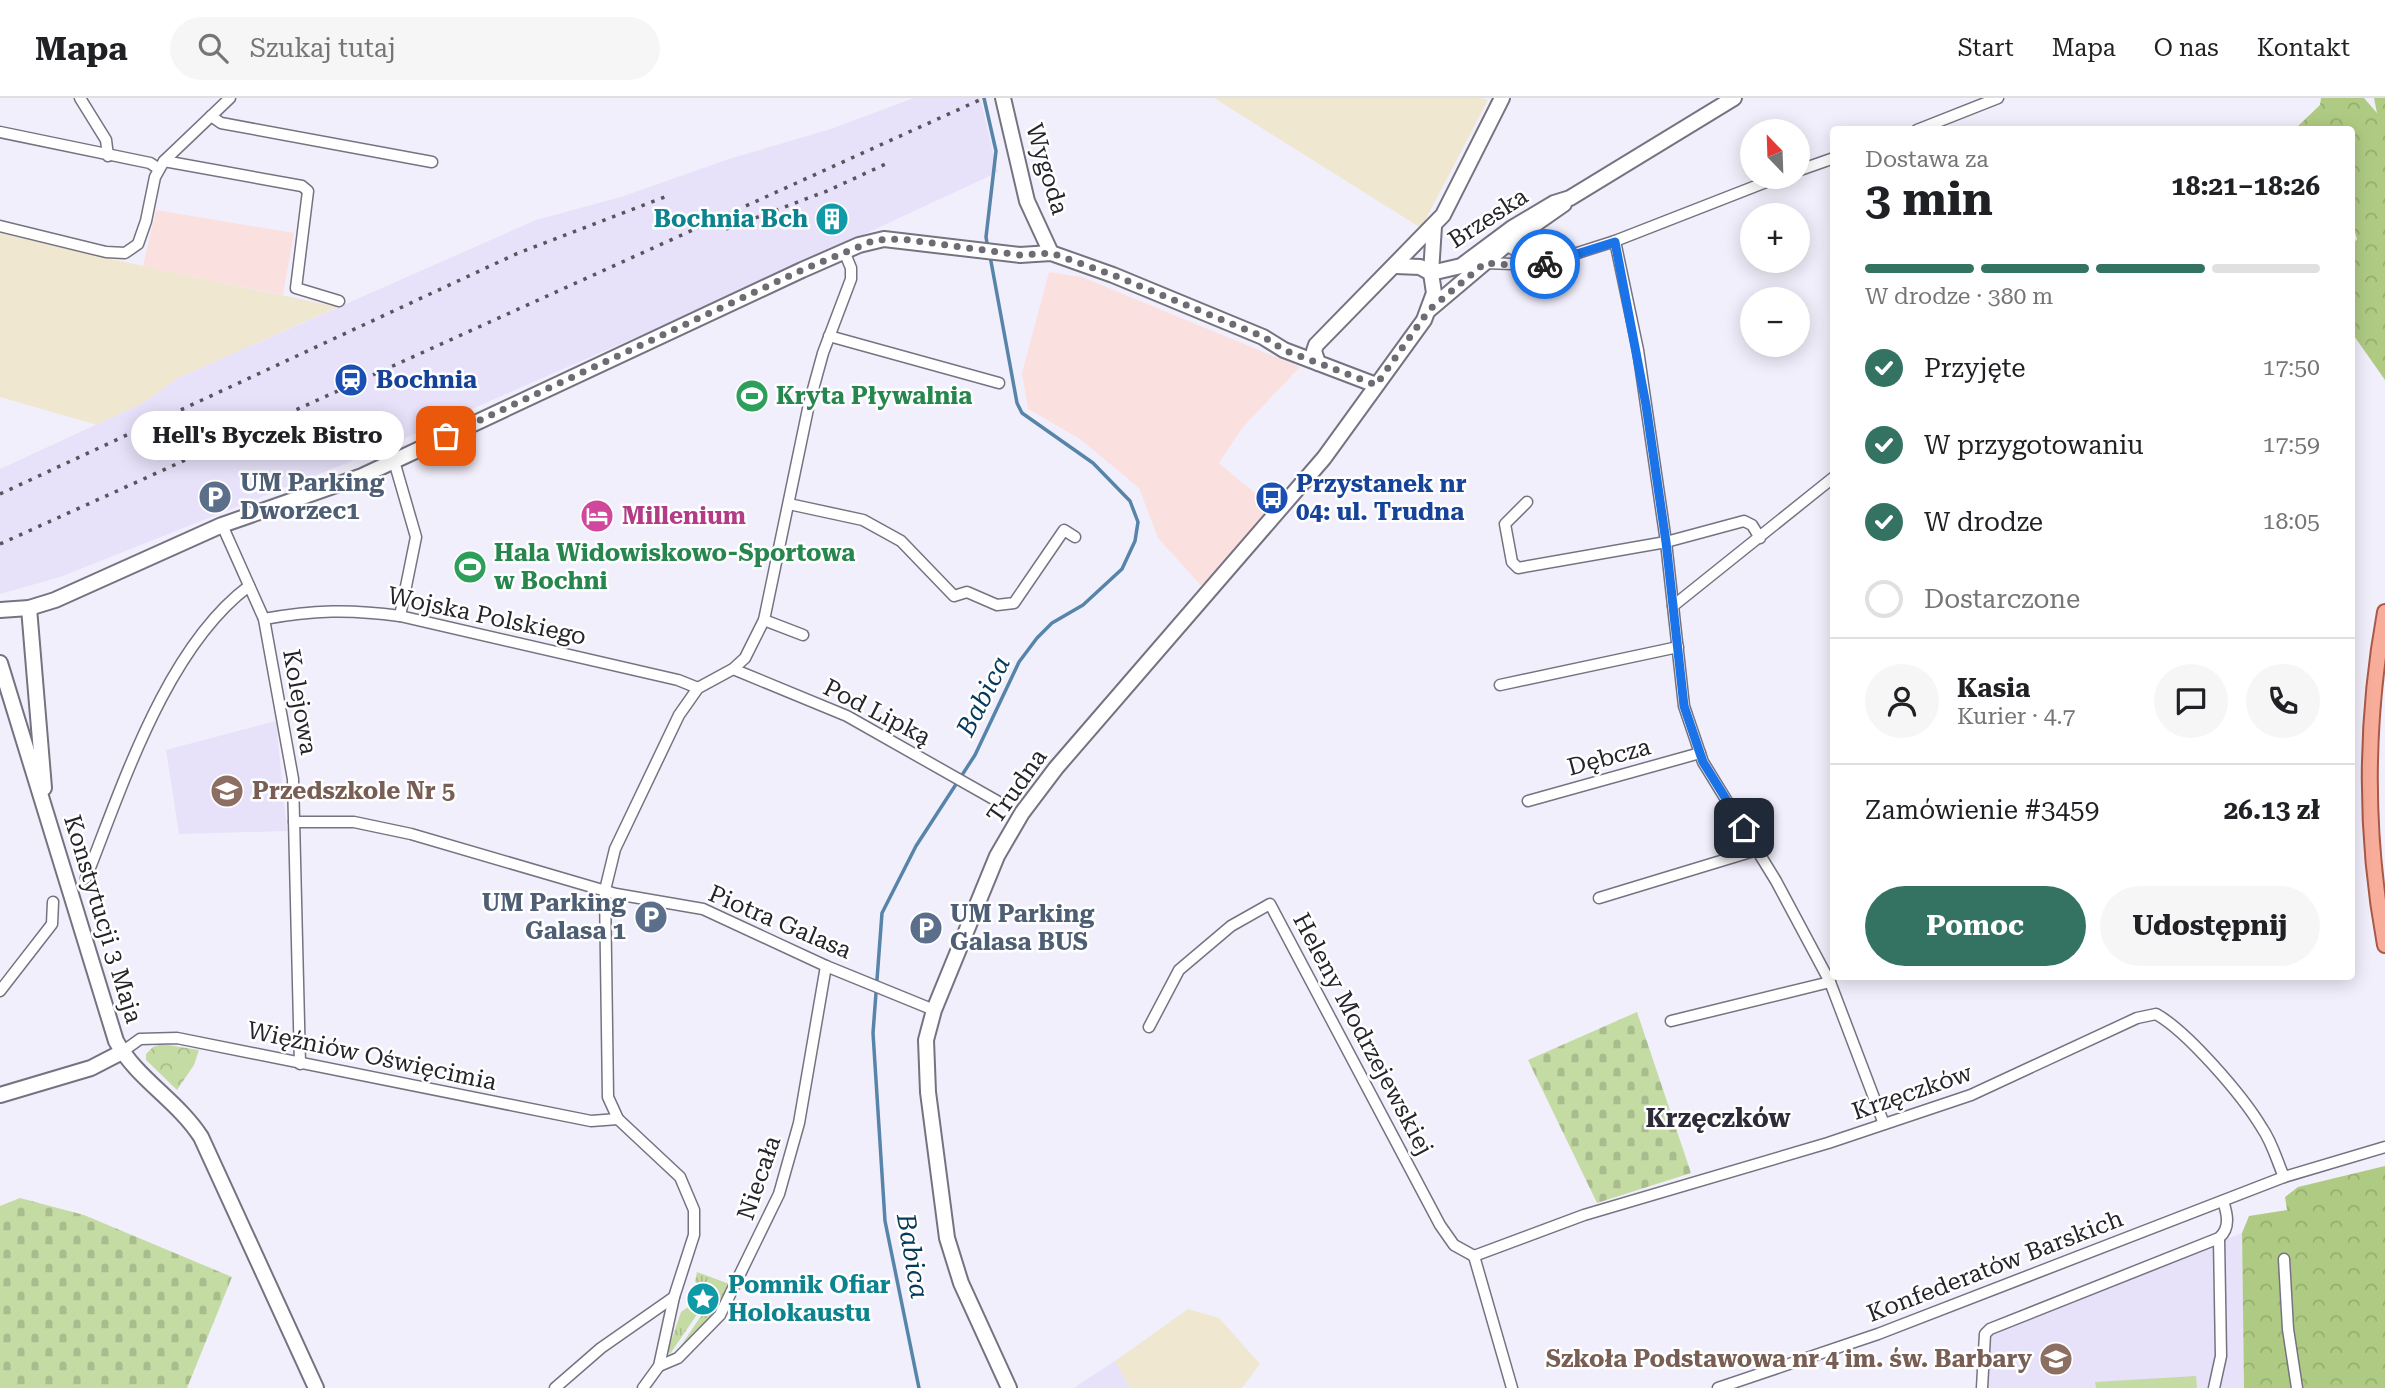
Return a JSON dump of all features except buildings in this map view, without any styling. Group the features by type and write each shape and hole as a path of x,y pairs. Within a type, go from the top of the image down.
{"main road":[{"name":"Wygoda","path":"1003,98 1027,201 1051,253"},
{"path":"1318,363 1314,351 1316,345 1443,215 1502,98"},
{"name":"Brzeska","path":"1431,273 1461,266 1501,242 1554,203 1570,198 1734,98"},
{"path":"1429,310 1434,293 1431,273 1434,226"},
{"path":"0,610 29,608 55,600 222,525 330,489 845,251 875,240 893,238 1020,255 1051,253 1113,275 1264,337 1300,348 1316,345"},
{"name":"Brzeska","path":"1429,310 1485,263 1501,242"},
{"path":"1396,266 1420,267 1431,273"},
{"name":"Trudna","path":"1009,1388 961,1283 947,1238 927,1079 926,1040 934,1010 997,856 1022,813 1056,768 1324,458 1429,310"},
{"path":"1264,337 1284,350 1376,385"},
{"path":"29,608 46,811"},
{"path":"2385,612 2372,710 2369,796 2376,898 2385,945"},
{"name":"Konstytucji 3 Maja","path":"0,663 110,1027 121,1052 131,1065 179,1108 201,1137 316,1388"},
{"path":"26,750 40,742"},
{"path":"0,1095 98,1066 121,1052"}],"street":[{"path":"80,98 106,140 108,156"},
{"path":"0,226 106,252 125,253 138,244 162,165 230,98"},
{"path":"1938,126 1998,98"},
{"path":"211,116 222,123 432,162"},
{"path":"0,132 108,156 302,186 308,191 296,288 339,301"},
{"path":"1810,166 1830,159"},
{"path":"1485,263 1540,265 1615,242 1749,189"},
{"path":"1501,242 1540,265"},
{"path":"1615,242 1638,350 1666,542 1684,706 1700,753 1830,982 1884,1124"},
{"path":"618,1119 608,1097 604,890 615,849 679,715 698,688 733,669 753,646 764,620 809,404 829,336 851,279 851,268 845,251"},
{"path":"829,336 999,383"},
{"path":"394,461 416,537 400,616"},
{"path":"1673,606 1830,480"},
{"path":"1527,502 1506,524 1513,562 1518,568 1666,542 1744,521 1752,525 1760,538"},
{"path":"789,504 863,520 901,541 954,596 967,592 997,605 1014,603 1064,530 1075,537"},
{"name":"Kolejowa","path":"222,525 264,619 292,779 300,1063"},
{"path":"86,878 152,715 204,633 233,597 249,586"},
{"name":"Wojska Polskiego","path":"264,619 316,610 358,610 400,616 678,680 698,688"},
{"path":"764,620 803,635"},
{"path":"1500,685 1678,647"},
{"name":"Pod Lipką","path":"733,669 847,716 997,801"},
{"name":"Dębcza","path":"1528,801 1700,753"},
{"name":"Piotra Galasa","path":"294,822 354,822 411,834 604,890 703,909 826,966 934,1010"},
{"path":"1599,898 1757,850"},
{"path":"0,991 52,924 53,902"},
{"name":"Heleny Modrzejewskiej","path":"1149,1027 1179,970 1231,926 1270,904 1440,1225 1454,1245 1474,1256"},
{"name":"Niecała","path":"659,1366 678,1358 720,1315 779,1195 799,1123 826,966"},
{"path":"1671,1021 1830,982"},
{"name":"Krzęczków","path":"1474,1256 1584,1215 1971,1095 2137,1018 2156,1014 2169,1021 2226,1081 2263,1128 2284,1177"},
{"name":"Więźniów Oświęcimia","path":"121,1052 141,1039 167,1037 591,1121 618,1119"},
{"name":"Niecała","path":"618,1119 674,1170 692,1201 694,1235 674,1297 659,1366 643,1388"},
{"name":"Konfederatów Barskich","path":"1718,1388 1878,1334 2284,1177 2385,1147"},
{"path":"1982,1388 1985,1334 1990,1329 2219,1238 2224,1234 2228,1221 2223,1201"},
{"path":"2214,1388 2221,1356 2219,1238"},
{"path":"1474,1256 1512,1388"},
{"path":"2284,1258 2288,1329 2297,1388"},
{"path":"555,1388 601,1348 674,1297"}],"shaded area":[{"path":"914,98 980,98 998,172 753,286 357,459 60,577 0,594 0,469 143,403 178,378 536,220 621,197 729,159 831,129"},
{"path":"1214,98 1481,98 1488,100 1421,228"},
{"path":"156,210 294,233 283,295 143,266"},
{"path":"0,233 338,307 178,378 143,403 97,425 0,397"},
{"path":"1049,272 1082,277 1300,367 1242,428 1219,463 1274,509 1204,589 1158,538 1139,488 1080,439 1028,409 1022,373"},
{"name":"Przedszkole Nr 5","path":"276,721 287,831 179,834 166,750"},
{"path":"2242,1233 2244,1388 1979,1388 1981,1336"},
{"path":"1188,1309 1219,1318 1260,1364 1242,1388 1130,1388 1115,1361"},
{"path":"1115,1361 1130,1388 1074,1388 1081,1383"}],"green space":[{"path":"2321,98 2364,98 2377,113 2374,98 2385,98 2385,380 2355,337 2355,126 2298,126 2320,105"},
{"path":"1637,1012 1691,1173 1597,1203 1528,1060"},
{"path":"162,1044 199,1050 194,1065 177,1090 146,1060 146,1054 153,1047"},
{"path":"2385,1166 2385,1388 2244,1388 2242,1233 2249,1216 2287,1210 2285,1197 2298,1187"},
{"path":"20,1198 84,1215 232,1277 187,1388 0,1388 0,1206"},
{"path":"697,1272 732,1285 717,1311 674,1356 705,1310 713,1303 713,1293 699,1288 695,1281"},
{"path":"694,1303 700,1310 670,1354 668,1350 681,1312"},
{"path":"2196,1376 2197,1388 2096,1388 2095,1382"}],"waterway":[{"name":"Babica","path":"984,98 996,151 986,237 988,249"},
{"name":"Babica","path":"919,1388 885,1221 873,1033 882,913 916,846 975,755 1019,662 1052,623 1083,605 1122,569 1135,541 1138,522 1130,501 1093,463 1022,413 1017,403 990,256"}],"railway":[{"path":"0,544 984,98"},
{"path":"726,229 827,191 890,162"},
{"path":"0,494 516,254 667,196"}],"way so far":[{"path":"446,436 802,270 875,240 893,238 1020,255 1051,253 1094,267 1264,337 1284,350 1376,385 1429,310 1485,263 1521,266 1545,264"}],"place":[{"name":"Bochnia Bch","path":"832,219"},
{"name":"Bochnia","path":"351,380"},
{"name":"Kryta Pływalnia","path":"752,396"},
{"name":"Hell's Byczek Bistro","path":"446,436"},
{"name":"UM Parking Dworzec1","path":"215,497"},
{"name":"Przystanek nr 04: ul. Trudna","path":"1272,498"},
{"name":"Millenium","path":"597,516"},
{"name":"Hala Widowiskowo-Sportowa w Bochni","path":"470,567"},
{"name":"Przedszkole Nr 5","path":"227,791"},
{"name":"UM Parking Galasa 1","path":"651,917"},
{"name":"UM Parking Galasa BUS","path":"926,928"},
{"name":"Pomnik Ofiar Holokaustu","path":"703,1299"},
{"name":"Szkoła Podstawowa nr 4 im. św. Barbary","path":"2056,1359"}],"district":[{"name":"Krzęczków","path":"1718,1118"}],"route":[{"path":"1545,264 1615,242 1638,350 1666,542 1684,706 1703,762 1744,828"}]}
